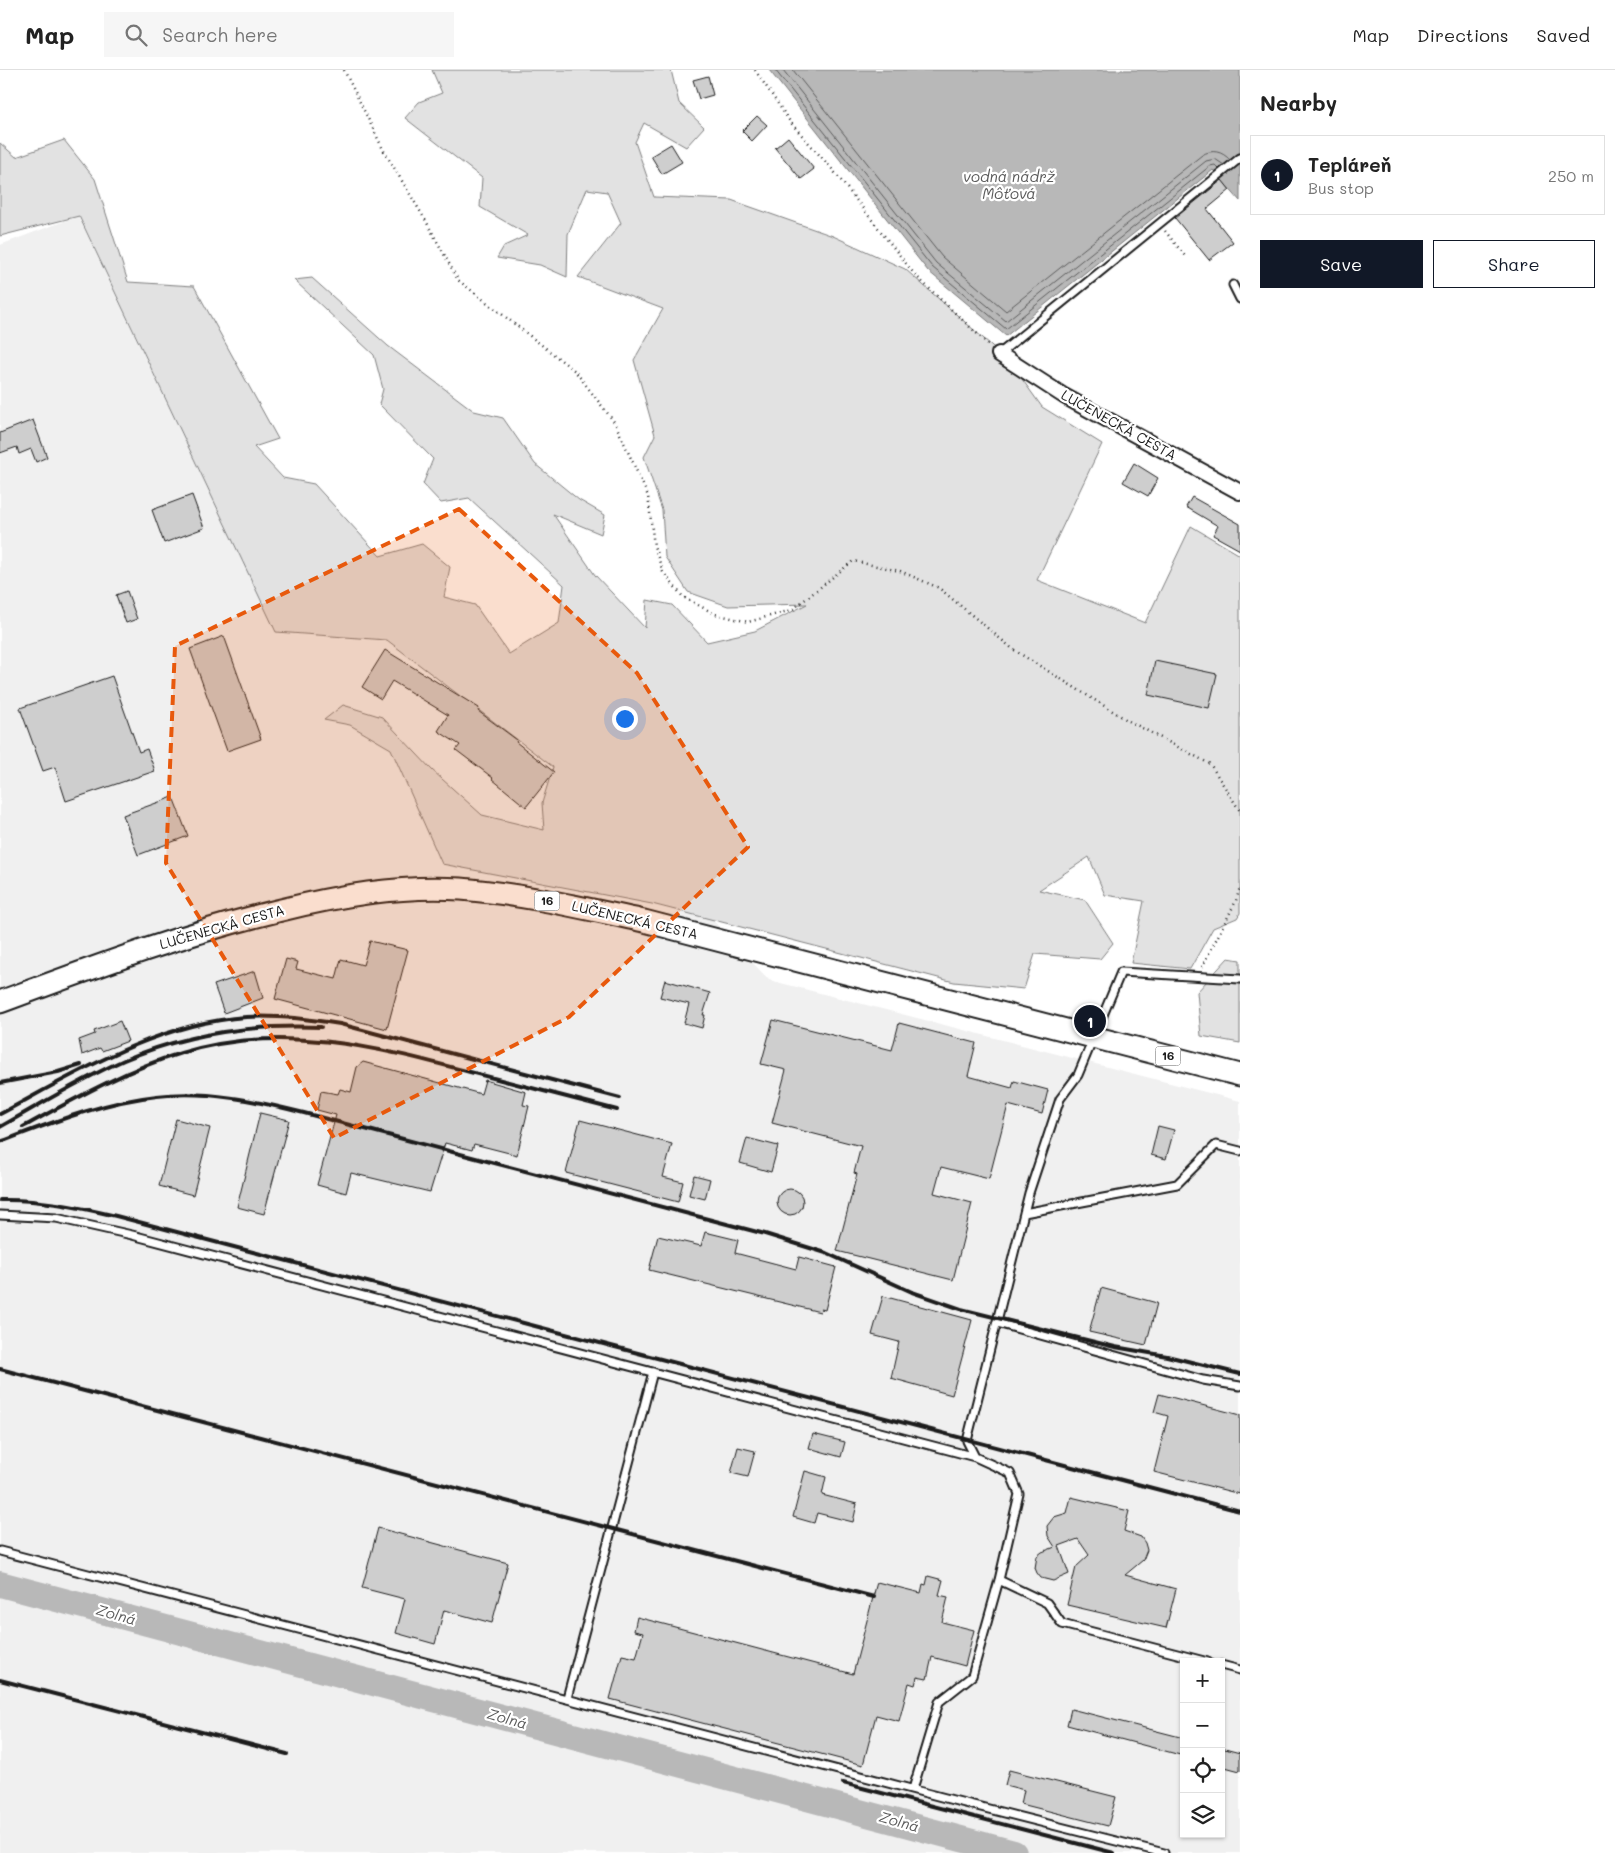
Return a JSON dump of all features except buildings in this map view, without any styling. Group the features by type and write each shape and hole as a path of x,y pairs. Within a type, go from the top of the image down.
{"main road":[{"name":"LUČENECKÁ CESTA","path":"0,1002 144,950 231,922 322,900 360,894 424,889 460,889 552,901 644,921 1240,1075"}],"street":[{"name":"LUČENECKÁ CESTA","path":"999,354 1064,396 1240,492"}],"lane":[{"path":"999,354 1240,158"},
{"path":"1233,285 1240,299"},
{"path":"975,1457 967,1441 1024,1213 1060,1099 1078,1075 1121,972 1240,979"},
{"path":"1024,1213 1178,1184 1216,1145 1240,1151"},
{"path":"0,1215 56,1218 132,1235 975,1457 1010,1473 1019,1494 972,1676 939,1702 913,1789"},
{"path":"997,1322 1203,1380 1240,1386"},
{"path":"567,1698 653,1372"},
{"path":"0,1551 1164,1853"},
{"path":"998,1580 1047,1603 1062,1624 1193,1658"},
{"path":"1225,1666 1240,1670"}],"path":[{"path":"344,70 384,151 426,221 458,280 575,370 615,423 648,496 654,546 663,572 683,597 715,614 748,622 792,610 853,561 900,571 939,588 1014,650 1127,720 1210,764 1240,811"},
{"path":"755,70 791,123 832,169 915,275 999,354"},
{"path":"1159,224 1186,256"},
{"path":"1197,977 1236,901 1240,886"}],"highlighted area":[{"path":"459,509 637,673 748,847 569,1017 334,1138 166,863 175,646"}],"shaded area":[{"path":"432,70 671,70 679,103 704,127 686,147 644,123 635,142 654,197 731,200 833,236 905,269 1009,361 1042,407 1102,444 1037,580 1145,623 1191,526 1240,555 1240,913 1237,918 1213,928 1190,969 1131,963 1144,901 1105,895 1089,857 1039,890 1085,900 1113,943 1100,959 1035,954 1024,989 954,982 652,904 442,864 391,749 350,725 324,720 343,705 382,717 432,770 482,815 544,830 542,803 553,767 387,640 276,632 79,216 0,236 0,143 16,157 64,140 95,179 128,282 194,286 278,439 254,447 283,478 314,484 380,556 422,544 450,567 444,597 475,605 509,654 559,623 564,585 469,498 441,503 423,484 433,459 379,404 383,389 374,355 294,280 312,278 388,346 474,411 503,418 535,464 579,500 605,515 601,534 553,514 595,575 645,628 647,600 672,605 707,642 755,631 807,604 728,606 688,592 665,557 662,510 644,457 655,435 634,360 663,309 578,277 621,223 607,192 587,189 568,234 567,277 540,265 497,258 504,246 528,235 480,207 482,178 405,118 419,102 442,93"},
{"path":"78,216 276,632 387,640 566,764 769,980 1240,1101 1240,1853 0,1853 0,245"},
{"path":"1228,958 1240,960 1240,1043 1201,1036 1197,992"}],"water":[{"name":"vodná nádrž Môťová","path":"769,70 1240,70 1240,201 1213,170 1006,336 928,271"}],"waterway":[{"name":"Zolná","path":"0,1584 1014,1853"}],"railway":[{"path":"0,1114 118,1052 181,1029 213,1021 246,1017 293,1018 340,1024 620,1098"},
{"path":"0,1127 108,1067 172,1043 221,1032 245,1029 296,1026 321,1027"},
{"path":"23,1127 100,1086 160,1060 218,1044 254,1040 290,1039 362,1047 434,1062 617,1110"},
{"path":"0,1083 58,1072 81,1065"},
{"path":"0,1142 97,1108 157,1096 194,1094 268,1104 765,1234 826,1253 912,1292 961,1309 1115,1347 1167,1356 1240,1374"},
{"path":"0,1200 44,1202 116,1216 1240,1511"},
{"path":"0,1369 874,1597"},
{"path":"0,1680 287,1754"},
{"path":"843,1783 1114,1853"}],"place":[{"name":"Tepláreň","path":"1090,1021"}]}
